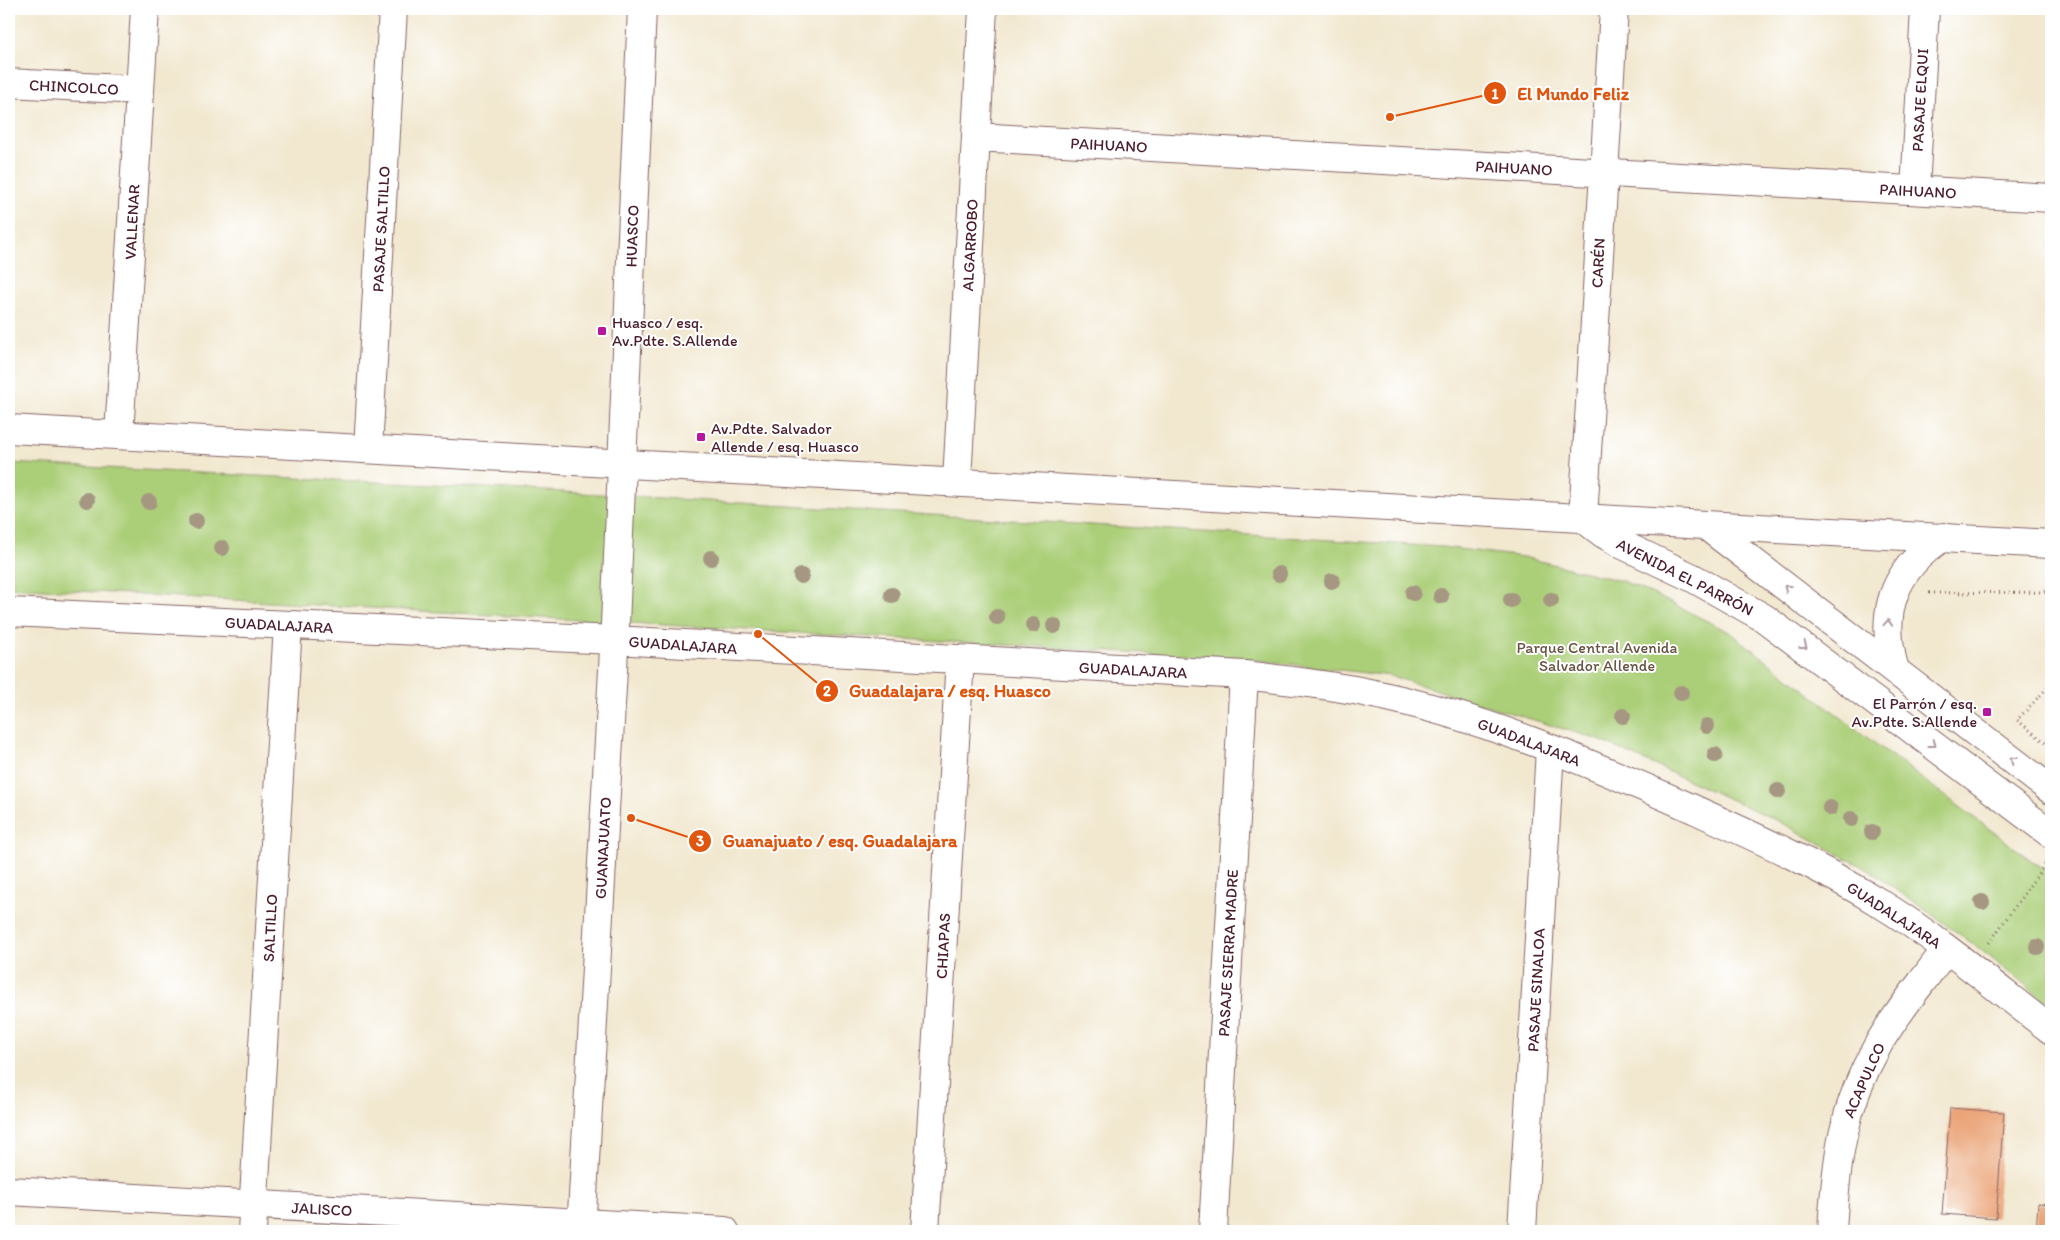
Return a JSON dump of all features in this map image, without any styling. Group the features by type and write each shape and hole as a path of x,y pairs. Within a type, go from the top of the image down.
{"street":[{"name":"VALLENAR","path":"119,435 145,9"},
{"name":"PASAJE SALTILLO","path":"368,449 393,9"},
{"name":"HUASCO","path":"622,464 642,9"},
{"name":"ALGARROBO","path":"957,482 983,9"},
{"name":"CARÉN","path":"1583,518 1614,9"},
{"name":"PASAJE ELQUI","path":"1915,190 1925,9"},
{"name":"CHINCOLCO","path":"9,83 140,90"},
{"name":"PAIHUANO","path":"976,137 2051,198"},
{"path":"9,429 2051,544"},
{"name":"GUANAJUATO","path":"581,1227 622,464"},
{"name":"AVENIDA EL PARRÓN","path":"1583,518 1604,534 1623,545 1693,578 1764,618 2051,834"},
{"path":"1705,525 2051,790"},
{"path":"1895,670 1889,652 1887,633 1888,617 1895,591 1913,561 1943,537"},
{"name":"GUADALAJARA","path":"9,612 614,640 1244,676 1329,686 1408,702 1484,724 1550,748 1740,830 1826,872 1879,902 1946,949 2051,1030"},
{"name":"SALTILLO","path":"252,1231 288,625"},
{"name":"CHIAPAS","path":"925,1231 960,660"},
{"name":"PASAJE SIERRA MADRE","path":"1213,1231 1244,676"},
{"name":"PASAJE SINALOA","path":"1522,1231 1550,748"},
{"name":"ACAPULCO","path":"1832,1231 1838,1154 1853,1096 1879,1044 1946,949"},
{"name":"JALISCO","path":"9,1191 581,1227 725,1231"}],"path":[{"path":"1929,592 2051,592"},
{"path":"2051,684 2017,720 2051,747"},
{"path":"1972,970 2051,856"}],"green space":[{"name":"Parque Central Avenida Salvador Allende","path":"9,463 565,492 1443,547 1523,557 1622,581 1653,594 1731,633 2051,875 2051,1005 1976,946 1870,871 1780,822 1599,740 1391,676 1248,659 9,587"}],"building":[{"path":"1950,1108 2004,1112 1996,1218 1942,1214"},
{"path":"2038,1203 2051,1204 2051,1231 2036,1231"}],"place":[{"name":"El Mundo Feliz","path":"1390,117"},
{"name":"Huasco / esq. Av.Pdte. S.Allende","path":"602,331"},
{"name":"Av.Pdte. Salvador Allende / esq. Huasco","path":"701,437"},
{"name":"Guadalajara / esq. Huasco","path":"758,634"},
{"name":"El Parrón / esq. Av.Pdte. S.Allende","path":"1987,712"},
{"name":"Guanajuato / esq. Guadalajara","path":"631,818"}]}
